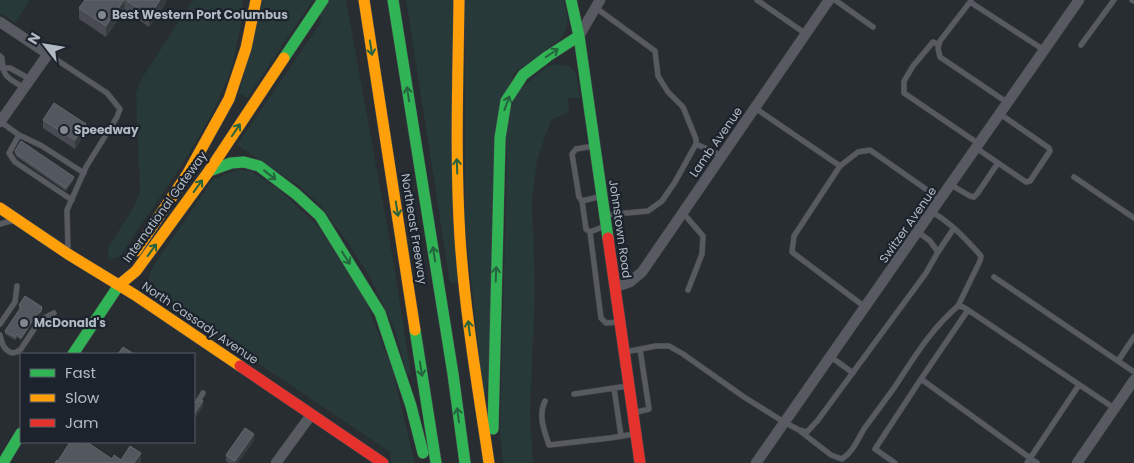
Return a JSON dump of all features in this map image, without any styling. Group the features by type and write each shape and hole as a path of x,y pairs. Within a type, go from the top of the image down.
{"main road":[{"path":"246,48 250,0"},
{"name":"International Gateway","path":"119,286 134,255 188,173 229,99 246,48 256,0"},
{"name":"International Gateway","path":"119,286 136,272 209,170 323,0"},
{"name":"Northeast Freeway","path":"364,0 436,463"},
{"name":"Northeast Freeway","path":"393,0 452,366 465,463"},
{"path":"459,0 457,155 460,238 469,330 489,463"},
{"name":"Johnstown Road","path":"571,0 579,36 640,463"},
{"path":"494,463 493,387 500,138 506,101 523,75 579,36"},
{"path":"209,170 231,163 244,162 259,166 296,194 320,216 380,313 411,406 425,463"},
{"name":"North Cassady Avenue","path":"0,208 381,462"},
{"path":"74,353 119,286"},
{"path":"3,463 20,435"}],"street":[{"name":"Lamb Avenue","path":"614,287 630,282 642,272 830,0"},
{"name":"Switzer Avenue","path":"756,463 1079,0"},
{"path":"579,36 598,4"},
{"path":"0,22 48,54 0,122"},
{"path":"1077,463 1134,380"},
{"path":"276,463 311,415"}],"lane":[{"path":"757,0 806,34"},
{"path":"835,0 873,27"},
{"path":"1081,45 1114,0"},
{"path":"1008,103 940,57 939,45 970,1 1044,50"},
{"path":"590,232 605,220 648,211 662,201 696,144 696,139 683,107 668,92 658,76 655,51 598,4"},
{"path":"939,45 933,42 913,66 904,81 904,92 978,146 998,164 1026,182 1030,181 1050,150 1000,114"},
{"path":"48,54 107,93 120,108 117,117 84,174 67,210 68,254"},
{"path":"0,56 2,58 1,70 6,76 27,84"},
{"path":"1,70 10,68 27,84"},
{"path":"755,108 840,166"},
{"path":"0,122 19,135 42,146 84,174"},
{"path":"19,135 9,153 15,162 72,200"},
{"path":"696,144 722,156"},
{"path":"595,146 576,149 572,154 586,229 590,232 601,318 606,323 620,322"},
{"path":"865,308 792,252 794,236 840,166 858,152 870,150 940,199"},
{"path":"951,185 974,197 998,164"},
{"path":"1074,177 1134,218"},
{"path":"582,201 602,196"},
{"path":"800,430 830,455 842,459 850,454 864,430 927,338 958,306 981,256 954,228 932,212"},
{"path":"682,213 703,236 702,254 688,290"},
{"path":"0,224 16,219"},
{"path":"624,352 656,346 669,346 784,422 807,432 818,420 926,273 954,228"},
{"path":"918,232 930,240 938,252"},
{"path":"994,277 1134,372"},
{"path":"0,324 15,302 17,286"},
{"path":"958,306 968,310 1114,408"},
{"path":"894,463 875,449 968,310"},
{"path":"0,352 17,352 40,320 54,312"},
{"path":"0,334 2,344 9,352"},
{"path":"1118,361 1134,337"},
{"path":"633,413 649,409 640,349"},
{"path":"831,357 853,373"},
{"path":"921,379 1029,461 1037,463"},
{"path":"1029,461 1078,385"},
{"path":"574,394 629,386"},
{"path":"614,388 621,436"},
{"path":"197,403 203,393"},
{"path":"545,400 542,427 549,445 636,434"}],"shaded area":[{"path":"0,0 30,0 15,23 0,13"},
{"path":"193,0 243,0 241,23 232,68 213,112 184,162 120,256 109,260 108,248 135,205 140,192 136,93 140,81"},
{"path":"263,0 313,0 247,98 239,93"},
{"path":"317,0 346,0 393,259 411,374 407,375 395,331 370,277 320,205 299,186 237,145 321,22"},
{"path":"406,0 454,0 458,282 450,283"},
{"path":"465,0 564,0 568,21 566,30 559,40 513,74 487,394 483,394 465,223"},
{"path":"557,64 569,66 576,73 580,98 568,98 569,112 551,120 537,160 532,202 535,290 530,415 533,463 503,463 500,434 508,116 518,91 546,67"},
{"path":"237,170 251,171 280,190 318,226 364,297 392,368 415,463 391,463 390,452 152,290 148,281 152,268 213,179"}],"building":[{"path":"85,0 124,0 106,26 79,8"},
{"path":"126,0 160,0 149,16"},
{"path":"54,103 86,124 75,140 43,120"},
{"name":"Speedway","path":"21,141 74,177 66,188 17,154 15,151"},
{"name":"McDonald's","path":"25,296 42,307 42,309 21,338 17,334 15,337 5,331 21,307 19,305"},
{"path":"123,347 132,353 119,353"},
{"path":"195,401 203,401 195,413"},
{"path":"245,428 254,434 235,461 226,455"},
{"path":"69,443 82,443 85,445 88,443 112,459 114,455 121,460 130,446 141,453 134,463 55,463"}],"traffic: fast":[{"path":"284,58 323,0"},
{"path":"393,0 453,374 465,463"},
{"path":"571,0 579,36 608,238"},
{"path":"493,429 500,138 506,101 523,75 579,36"},
{"path":"209,171 231,163 244,162 259,166 296,194 320,216 380,313 411,406 423,453"},
{"path":"74,353 119,285"},
{"path":"415,330 436,463"},
{"path":"3,463 20,435"}],"traffic: slow":[{"path":"136,251 188,173 229,99 246,48 256,0"},
{"path":"364,0 415,330"},
{"path":"459,0 458,208 468,323 489,463"},
{"path":"119,285 136,271 209,171 284,58"},
{"path":"0,208 68,254 135,295 240,366"}],"traffic: jam":[{"path":"608,238 640,463"},
{"path":"240,366 383,463"}],"place":[{"name":"Best Western Port Columbus","path":"102,15"},
{"name":"Speedway","path":"64,130"},
{"name":"McDonald's","path":"24,323"}]}
